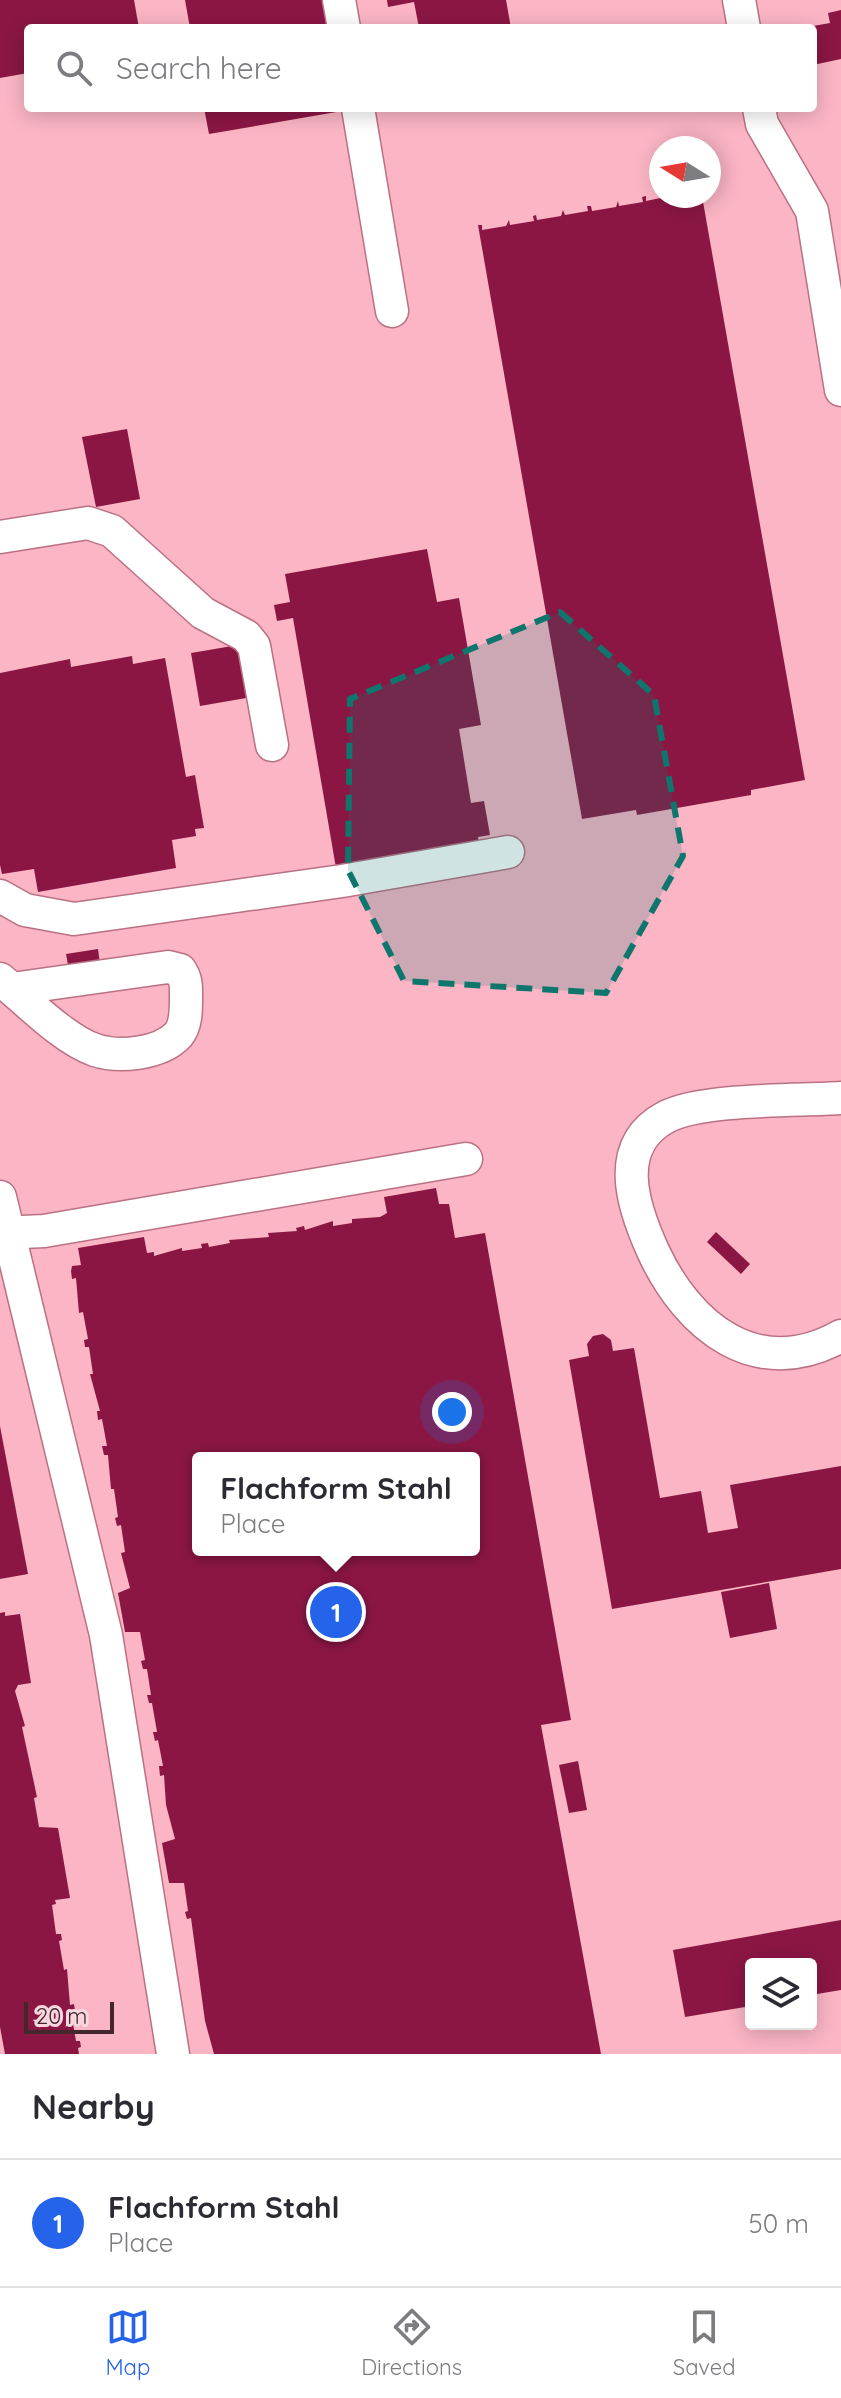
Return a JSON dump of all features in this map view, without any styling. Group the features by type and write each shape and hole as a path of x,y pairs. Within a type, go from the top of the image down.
{"street":[{"path":"339,0 343,24"},
{"path":"739,0 743,24"},
{"path":"359,112 392,311"},
{"path":"760,112 762,124 812,211 841,390"},
{"path":"0,537 88,523 112,531 203,613 246,636 254,646 272,745"},
{"path":"0,896 25,910 74,919 342,881 508,852"},
{"path":"168,967 180,970 186,980 186,1016 180,1033 164,1046 131,1054 95,1050 57,1026 6,984 168,967"},
{"path":"841,1098 709,1107 668,1116 638,1142 630,1171 634,1209 662,1270 697,1319 726,1339 760,1351 792,1353 841,1336"},
{"path":"4,1232 44,1231 466,1159"},
{"path":"0,1197 4,1232 106,1635 173,2054"}],"highlighted area":[{"path":"560,612 654,695 683,856 606,993 404,981 348,870 350,699"}],"shaded area":[{"path":"0,0 841,0 841,2054 0,2054"}],"building":[{"path":"0,0 134,0 138,24 24,24 24,74 0,78"},
{"path":"185,0 330,0 334,24 189,24"},
{"path":"387,0 506,0 510,24 418,24 414,2 388,7"},
{"path":"841,10 841,59 817,64 817,25 830,23 828,13"},
{"path":"205,112 336,112 209,134"},
{"path":"646,196 646,201 649,200 649,208 704,208 805,780 751,790 751,795 637,815 636,810 582,819 478,225 482,225 482,230 506,226 509,220 510,225 534,221 533,216 536,215 537,220 561,216 563,210 565,215 588,211 587,206 591,206 592,211 616,207 618,201 619,206 643,202 642,197"},
{"path":"127,429 140,499 96,507 82,437"},
{"path":"427,549 437,602 459,598 481,725 459,729 471,803 484,801 490,835 478,837 479,842 448,846 448,849 443,850 442,847 421,851 422,854 416,852 336,868 293,618 277,621 274,605 290,602 285,574"},
{"path":"244,644 252,697 200,706 191,653"},
{"path":"132,656 133,664 165,658 186,777 195,775 204,828 195,829 196,836 172,840 176,868 38,892 34,869 2,874 0,865 0,673 70,659 71,667"},
{"path":"98,949 101,971 70,976 66,954"},
{"path":"436,1188 439,1204 449,1204 455,1238 485,1233 571,1720 541,1725 601,2054 214,2054 205,2021 191,1918 187,1919 185,1912 188,1911 184,1883 169,1883 162,1843 175,1839 166,1805 164,1775 160,1776 159,1766 163,1766 158,1740 155,1741 153,1732 157,1732 152,1703 149,1703 147,1695 151,1695 147,1669 143,1669 141,1661 145,1660 140,1632 125,1632 118,1593 130,1588 121,1553 125,1552 121,1525 117,1526 115,1518 118,1517 114,1489 111,1489 108,1455 104,1455 102,1446 107,1446 102,1419 98,1420 97,1411 100,1411 90,1374 93,1374 89,1347 85,1347 84,1340 88,1339 83,1312 79,1313 72,1266 81,1265 78,1248 144,1237 147,1253 154,1252 154,1256 182,1248 182,1251 202,1248 201,1244 208,1243 209,1247 230,1243 229,1240 269,1237 268,1233 297,1231 296,1228 304,1226 305,1230 333,1221 333,1226 352,1223 352,1219 380,1217 387,1213 384,1197"},
{"path":"716,1232 750,1264 741,1274 707,1242"},
{"path":"603,1334 611,1340 613,1351 634,1348 660,1498 701,1491 708,1533 738,1528 730,1485 841,1466 841,1569 612,1609 569,1360 589,1356 587,1344 593,1336"},
{"path":"0,1426 28,1574 0,1579"},
{"path":"769,1583 777,1629 730,1638 721,1592"},
{"path":"5,1612 5,1616 20,1614 31,1683 18,1685 15,1691 25,1726 22,1727 37,1797 34,1798 39,1827 58,1828 70,1898 55,1900 56,1904 52,1905 56,1934 61,1934 62,1940 59,1941 64,1970 67,1969 70,2005 74,2004 75,2011 71,2012 76,2041 80,2041 79,2054 5,2054 0,2027 0,1613"},
{"path":"578,1761 587,1810 569,1813 559,1765"},
{"path":"841,1920 841,1990 817,1994 817,1958 745,1958 745,2007 685,2017 673,1950"}],"place":[{"name":"Flachform Stahl","path":"336,1612"}]}
